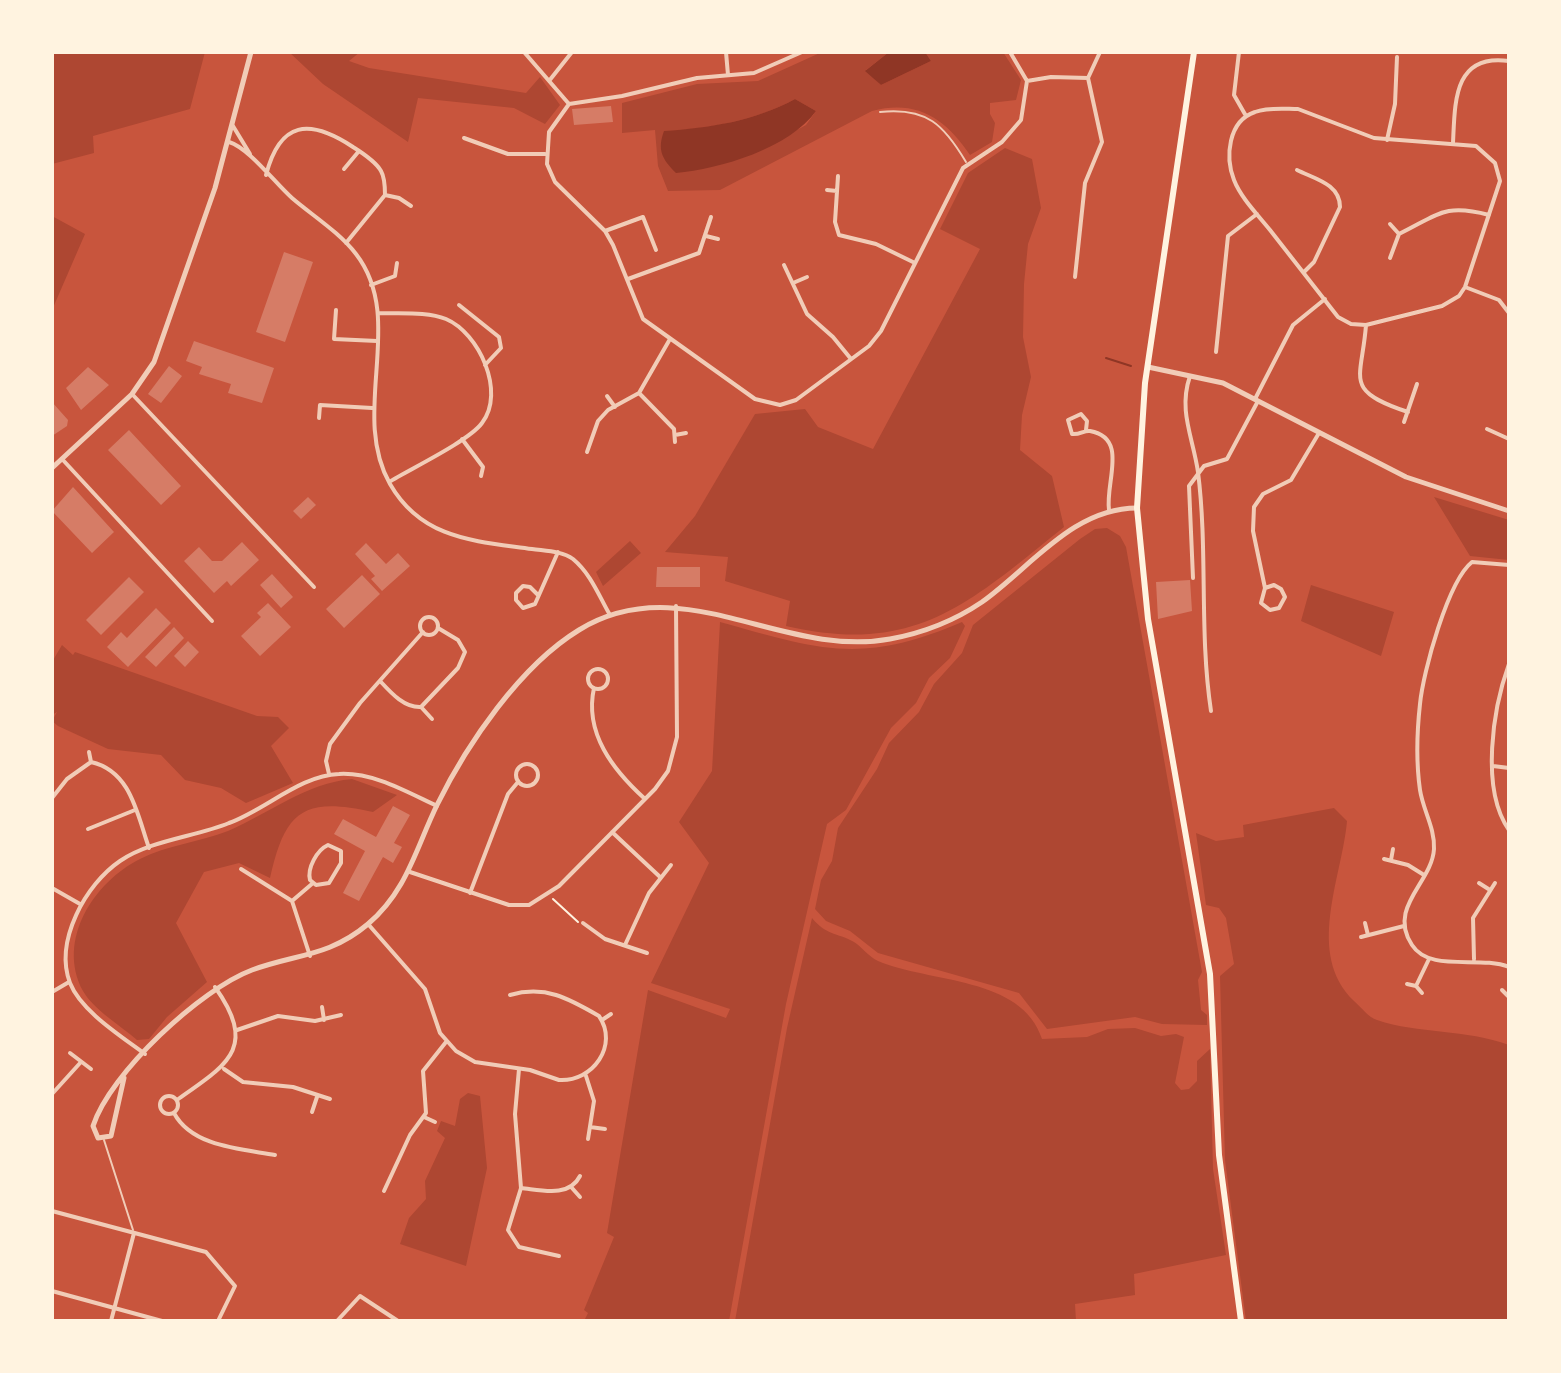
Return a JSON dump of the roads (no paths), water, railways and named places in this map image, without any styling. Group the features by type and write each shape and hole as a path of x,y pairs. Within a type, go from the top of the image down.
{"main road":[{"path":"1194,52 1148,367 1137,508 1144,597 1210,974 1219,1155 1241,1321"}],"street":[{"path":"52,468 132,394 149,373 229,142 251,52"},
{"path":"491,52 499,52"},
{"path":"524,52 569,104"},
{"path":"549,81 572,52"},
{"path":"726,52 728,75"},
{"path":"802,52 763,70 697,78 622,96 569,104 552,125 545,154 555,182 605,231 628,279 639,313 748,395 771,404 796,400 869,346 881,331 967,163 1002,142 1016,128 1024,109 1027,81 1010,52"},
{"path":"1075,277 1085,183 1102,142 1088,78 1100,52"},
{"path":"1239,52 1234,95 1246,116"},
{"path":"1387,140 1395,104 1397,57"},
{"path":"1453,143 1455,96 1464,78 1484,62 1509,61"},
{"path":"1027,81 1051,77 1088,78"},
{"path":"1298,109 1374,138 1476,146 1493,158 1500,181 1465,287 1452,302 1442,306 1366,325 1344,321 1234,182 1229,156 1237,127 1246,116 1263,110 1298,109"},
{"path":"233,126 252,158"},
{"path":"266,175 272,152 292,131 321,129 359,151 381,170 385,195 346,243"},
{"path":"464,138 508,154 545,154"},
{"path":"229,142 241,147 266,175 357,256 371,285 378,313 373,433 389,482 410,511 450,537 558,552 571,557 586,574 610,615"},
{"path":"344,169 359,151"},
{"path":"1297,170 1333,187 1340,198 1340,207 1314,262 1304,272"},
{"path":"838,176 835,222 839,235 876,244 915,263"},
{"path":"827,190 837,191"},
{"path":"385,195 411,206"},
{"path":"1390,258 1399,234 1455,208 1489,215"},
{"path":"1216,352 1228,236 1257,214"},
{"path":"605,231 643,217 656,250"},
{"path":"628,279 697,254 711,217"},
{"path":"1390,224 1399,234"},
{"path":"706,236 718,239"},
{"path":"371,285 395,276 397,263"},
{"path":"784,265 811,321 833,337 851,359"},
{"path":"793,283 807,277"},
{"path":"1465,287 1499,300 1509,313"},
{"path":"1193,578 1189,488 1204,466 1227,459 1293,325 1325,299"},
{"path":"459,305 499,337 501,348 485,365"},
{"path":"336,310 334,339 377,341"},
{"path":"378,313 446,319 466,335 485,365 489,409 479,427 389,482"},
{"path":"1366,325 1358,373 1364,390 1382,404 1408,412"},
{"path":"587,452 598,421 639,393 670,339"},
{"path":"1148,367 1223,383 1433,488 1509,511"},
{"path":"1190,374 1183,397 1198,471 1205,670 1211,711"},
{"path":"1404,422 1417,384"},
{"path":"639,393 669,421 675,442"},
{"path":"132,394 314,587"},
{"path":"607,396 615,407"},
{"path":"319,418 320,405 372,408"},
{"path":"1086,430 1087,421 1081,414 1068,420 1072,434 1086,430 1099,435 1113,449 1115,457 1107,489 1109,510"},
{"path":"1487,429 1509,439"},
{"path":"675,435 686,433"},
{"path":"1265,588 1274,585 1284,593 1284,602 1279,608 1270,610 1261,603 1265,588 1253,531 1254,507 1263,494 1291,480 1319,433"},
{"path":"462,439 483,467 481,476"},
{"path":"62,459 212,621"},
{"path":"124,1078 111,1136 104,1139 93,1134 95,1120 124,1078 179,1017 215,987 256,968 310,956 368,924 395,897 410,872 437,806 489,720 539,663 579,630 610,615 638,608 676,606 720,614 823,641 861,642 900,637 933,628 966,612 1082,521 1109,510 1137,508"},
{"path":"537,594 530,587 523,586 516,593 516,600 520,606 529,608 535,604 558,552"},
{"path":"1509,565 1472,562 1456,578 1423,686 1418,773 1434,844 1424,875 1407,905 1404,926 1412,945 1429,959 1450,962 1474,959 1509,967"},
{"path":"410,872 509,905 529,905 550,895 663,779 675,752 676,606"},
{"path":"428,617 437,620 438,628 433,634 423,632 421,623 428,617"},
{"path":"421,707 458,668 465,652 458,640 438,628"},
{"path":"329,774 326,761 330,744 360,703 423,632"},
{"path":"1509,664 1494,718 1493,766 1496,798 1509,830"},
{"path":"594,688 602,688 608,681 601,669 594,670 589,676 594,688 592,713 602,748 616,770 645,799"},
{"path":"381,682 407,704 421,707 432,719"},
{"path":"1502,685 1509,686"},
{"path":"89,752 91,762"},
{"path":"91,762 115,771 129,791 149,848"},
{"path":"52,798 67,779 91,762"},
{"path":"520,766 535,767 538,777 533,784 525,786 518,782 515,775 520,766"},
{"path":"1493,766 1509,768"},
{"path":"145,1054 81,1000 69,982 69,945 80,904 101,877 121,860 149,848 229,824 329,774 366,776 437,806"},
{"path":"470,893 508,794 518,782"},
{"path":"88,829 135,810"},
{"path":"612,832 659,876"},
{"path":"326,846 336,847 342,857 330,882 321,886 313,883 309,871 320,851 326,846"},
{"path":"1391,860 1393,849"},
{"path":"1384,859 1424,875"},
{"path":"625,945 659,876 671,865"},
{"path":"241,869 292,901 310,956"},
{"path":"292,901 313,883"},
{"path":"1479,883 1490,890"},
{"path":"1474,959 1473,918 1495,883"},
{"path":"52,888 80,904"},
{"path":"583,923 590,930 647,953"},
{"path":"1365,923 1368,935"},
{"path":"368,924 425,989 446,1042 475,1062 559,1080 586,1076"},
{"path":"1361,937 1404,926"},
{"path":"586,936 590,930"},
{"path":"1416,986 1429,959"},
{"path":"52,992 69,982"},
{"path":"1407,984 1416,986 1422,993"},
{"path":"177,1100 223,1068 233,1048 237,1030 215,987"},
{"path":"510,995 536,989 556,994 602,1020 606,1035 603,1048 586,1076 594,1101 588,1139"},
{"path":"1502,990 1509,998 1503,1005"},
{"path":"322,1007 324,1020"},
{"path":"602,1020 611,1014"},
{"path":"237,1030 278,1016 324,1020 341,1015"},
{"path":"384,1191 410,1135 424,1117 423,1071 446,1042"},
{"path":"70,1053 91,1069"},
{"path":"52,1094 81,1062"},
{"path":"223,1068 243,1082 293,1087 330,1099"},
{"path":"519,1069 515,1114 521,1188 508,1224 511,1239 528,1250 559,1256"},
{"path":"174,1113 164,1113 160,1104 168,1096 177,1100"},
{"path":"312,1112 317,1097"},
{"path":"174,1113 177,1100"},
{"path":"174,1113 190,1133 224,1145 275,1155"},
{"path":"424,1117 435,1122"},
{"path":"590,1127 605,1129"},
{"path":"521,1188 555,1191 572,1188 580,1176"},
{"path":"572,1188 580,1197"},
{"path":"52,1211 210,1254 235,1286 218,1321"},
{"path":"111,1321 134,1233"},
{"path":"52,1291 162,1321"},
{"path":"337,1321 360,1296 398,1321"}],"lane":[{"path":"880,112 900,110 934,121 946,130 967,163"},
{"path":"104,1139 134,1233"}],"waterway":[{"path":"1106,358 1131,366"}]}
